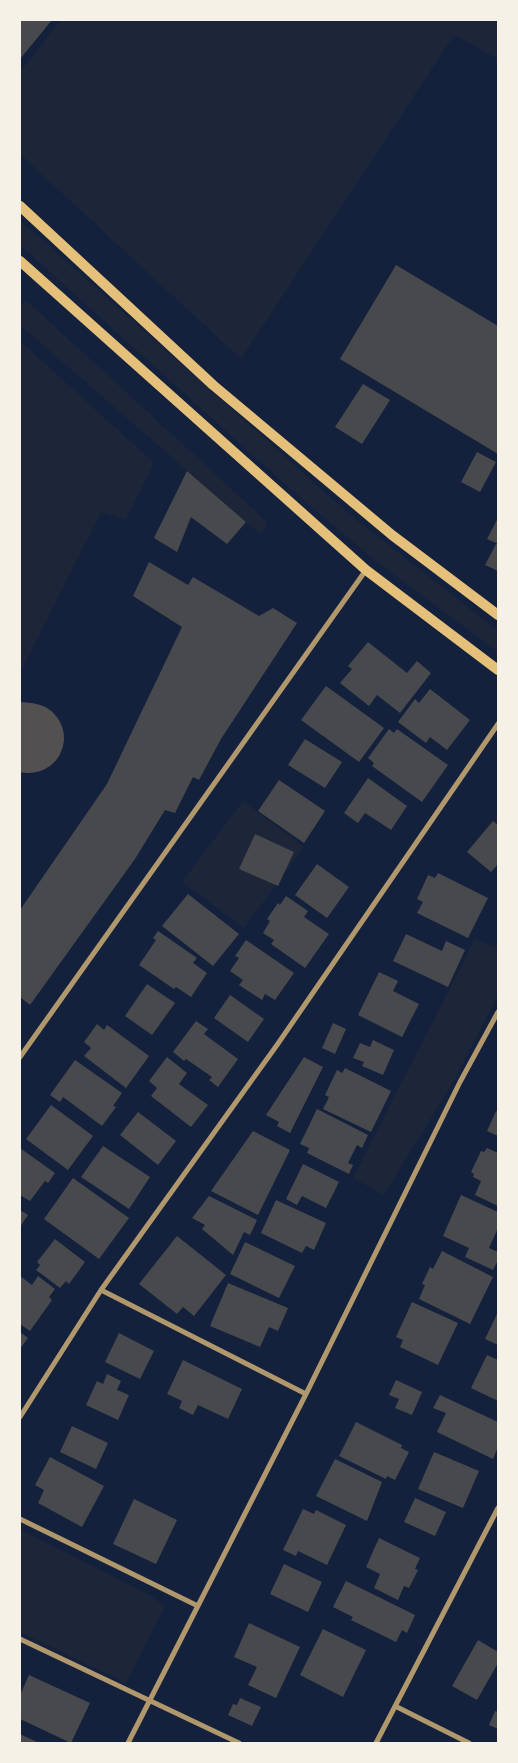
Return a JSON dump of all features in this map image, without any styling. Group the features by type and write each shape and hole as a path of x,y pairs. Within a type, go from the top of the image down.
{"main road":[{"path":"20,206 213,385 392,535 498,615"},
{"path":"20,261 366,570 498,670"}],"street":[{"path":"20,1057 366,570"},
{"path":"20,1417 101,1290 277,1045 498,724"},
{"path":"128,1743 306,1394 460,1082 498,1012"},
{"path":"101,1290 306,1394"},
{"path":"376,1743 498,1508"},
{"path":"20,1519 198,1606"},
{"path":"20,1639 239,1743"},
{"path":"395,1706 469,1743"}],"shaded area":[{"path":"61,20 498,20 498,59 454,35 241,359 20,154 20,72"},
{"path":"20,220 348,513 498,631 498,652 367,554 285,484 20,245"},
{"path":"27,301 266,521 266,529 259,533 20,325 20,305"},
{"path":"20,341 154,463 126,520 101,512 20,673"},
{"path":"243,801 304,847 244,928 182,882"},
{"path":"475,939 498,949 498,995 456,1077 384,1195 353,1178"},
{"path":"20,1529 149,1595 165,1606 126,1683 20,1632"}],"building":[{"path":"20,20 52,20 20,59"},
{"path":"396,265 498,326 498,454 340,359"},
{"path":"363,384 390,400 362,444 335,427"},
{"path":"477,452 496,462 480,492 461,482"},
{"path":"187,471 246,522 227,544 191,517 177,552 154,538"},
{"path":"498,518 498,544 487,539"},
{"path":"496,544 498,545 498,571 485,565"},
{"path":"149,562 188,585 193,577 259,616 273,608 297,623 221,739 199,780 193,777 175,813 165,810 135,859 30,1005 20,997 20,910 107,784 182,627 133,596"},
{"path":"368,642 407,673 417,661 431,673 400,713 377,695 369,706 340,683 352,669 348,666"},
{"path":"326,686 384,728 359,762 301,720"},
{"path":"430,689 470,720 447,750 430,737 426,743 398,722 415,699 419,703"},
{"path":"389,729 394,733 397,729 448,765 422,802 372,766 374,763 368,758"},
{"path":"305,739 342,762 325,788 288,765"},
{"path":"368,778 407,806 391,830 365,813 358,823 344,813"},
{"path":"279,780 325,811 304,843 258,811"},
{"path":"493,821 498,825 498,864 491,872 467,852"},
{"path":"255,834 294,852 278,886 239,869"},
{"path":"317,864 349,887 327,918 295,895"},
{"path":"438,873 488,898 468,938 417,913 423,902 417,899 428,875 435,878"},
{"path":"188,894 239,934 213,966 162,926"},
{"path":"286,896 308,911 304,917 329,934 305,968 271,944 274,940 263,933 270,921 267,919 278,903 280,905"},
{"path":"158,931 197,958 193,963 207,973 191,997 176,987 174,989 139,965 156,940 153,938"},
{"path":"406,934 442,951 446,941 465,950 448,987 393,961"},
{"path":"246,940 294,973 275,1000 265,994 262,1000 239,985 243,980 230,971 239,958 235,956"},
{"path":"379,972 398,981 393,991 419,1004 402,1037 358,1015"},
{"path":"147,984 175,1003 152,1035 125,1016"},
{"path":"230,995 264,1019 248,1042 214,1018"},
{"path":"196,1021 208,1029 204,1034 238,1059 218,1087 209,1080 212,1077 186,1059 184,1061 173,1052"},
{"path":"333,1023 346,1029 335,1054 322,1048"},
{"path":"97,1024 104,1030 107,1025 149,1056 126,1088 84,1056 91,1048 84,1042"},
{"path":"373,1040 394,1050 383,1075 362,1066 364,1062 353,1058 360,1043 370,1047"},
{"path":"167,1057 187,1073 179,1084 208,1105 191,1127 151,1096 157,1088 149,1081"},
{"path":"304,1057 323,1067 290,1133 277,1126 279,1122 266,1115"},
{"path":"75,1060 122,1093 113,1106 116,1107 102,1126 63,1097 60,1102 50,1095"},
{"path":"345,1068 391,1091 371,1132 323,1109 329,1097 325,1095 337,1070 342,1073"},
{"path":"51,1105 93,1136 68,1170 26,1139"},
{"path":"317,1109 368,1135 362,1148 357,1145 348,1163 353,1165 349,1174 307,1153 309,1148 300,1144"},
{"path":"496,1111 498,1112 498,1136 487,1131"},
{"path":"138,1112 176,1141 158,1165 120,1135"},
{"path":"253,1131 290,1150 258,1215 211,1191"},
{"path":"103,1146 150,1177 129,1209 81,1177"},
{"path":"20,1148 55,1173 48,1183 45,1181 30,1201 20,1195"},
{"path":"487,1148 498,1153 498,1206 475,1195 481,1181 473,1177 474,1174 471,1172 481,1151 484,1152"},
{"path":"303,1164 339,1182 326,1208 302,1196 297,1205 286,1199"},
{"path":"73,1178 129,1218 99,1259 44,1219"},
{"path":"461,1195 498,1212 498,1228 489,1248 498,1252 498,1260 493,1270 465,1257 469,1248 443,1236"},
{"path":"209,1196 257,1220 250,1235 244,1232 233,1255 202,1229 205,1225 192,1218"},
{"path":"276,1200 326,1223 314,1250 306,1246 302,1253 261,1233"},
{"path":"20,1210 28,1215 20,1227"},
{"path":"177,1236 226,1275 194,1316 183,1307 177,1314 139,1284"},
{"path":"55,1239 85,1262 69,1284 66,1281 60,1288 36,1270 40,1265 37,1262"},
{"path":"245,1242 295,1266 279,1298 230,1274"},
{"path":"442,1251 493,1277 470,1324 419,1299 425,1285 422,1284 430,1267 433,1269"},
{"path":"20,1276 32,1285 38,1276 55,1289 49,1297 52,1300 30,1331 20,1324"},
{"path":"228,1283 288,1308 278,1331 269,1327 260,1347 210,1326"},
{"path":"412,1302 458,1323 438,1365 400,1347 403,1340 396,1337"},
{"path":"498,1312 498,1345 485,1339"},
{"path":"20,1332 28,1338 20,1349"},
{"path":"119,1333 154,1351 140,1379 105,1362"},
{"path":"487,1355 498,1360 498,1401 471,1388"},
{"path":"183,1360 242,1389 228,1419 198,1405 193,1415 179,1408 182,1401 167,1394"},
{"path":"107,1374 121,1381 117,1390 129,1395 118,1420 86,1405 97,1381 103,1384"},
{"path":"396,1380 422,1392 412,1415 395,1408 399,1399 389,1395"},
{"path":"440,1395 498,1422 498,1447 493,1459 437,1432 446,1413 433,1408"},
{"path":"356,1422 402,1445 401,1448 409,1452 395,1480 387,1476 386,1479 339,1456"},
{"path":"72,1426 108,1443 96,1469 60,1452"},
{"path":"434,1452 479,1471 463,1508 418,1489"},
{"path":"50,1457 104,1486 82,1527 38,1503 44,1490 35,1485"},
{"path":"335,1459 382,1482 367,1521 316,1496"},
{"path":"415,1498 446,1512 435,1536 404,1522"},
{"path":"134,1499 177,1520 156,1564 113,1544"},
{"path":"303,1509 314,1514 316,1510 346,1525 327,1565 298,1551 296,1556 283,1550"},
{"path":"379,1538 420,1558 415,1569 418,1570 409,1588 404,1586 398,1600 374,1588 380,1574 366,1567"},
{"path":"284,1564 322,1582 308,1612 270,1594"},
{"path":"346,1581 415,1615 407,1633 402,1630 396,1642 351,1620 353,1617 333,1607"},
{"path":"249,1623 300,1647 276,1698 248,1685 257,1667 234,1657"},
{"path":"323,1629 366,1650 343,1697 300,1675"},
{"path":"478,1640 498,1652 498,1663 477,1700 452,1686"},
{"path":"29,1675 90,1703 71,1743 20,1719 20,1695"},
{"path":"240,1698 261,1707 252,1726 228,1715 233,1704 237,1705"},
{"path":"495,1711 498,1712 498,1729 489,1725"},
{"path":"20,1734 39,1743 20,1743"}],"taxiway":[{"path":"20,737 29,738"}]}
